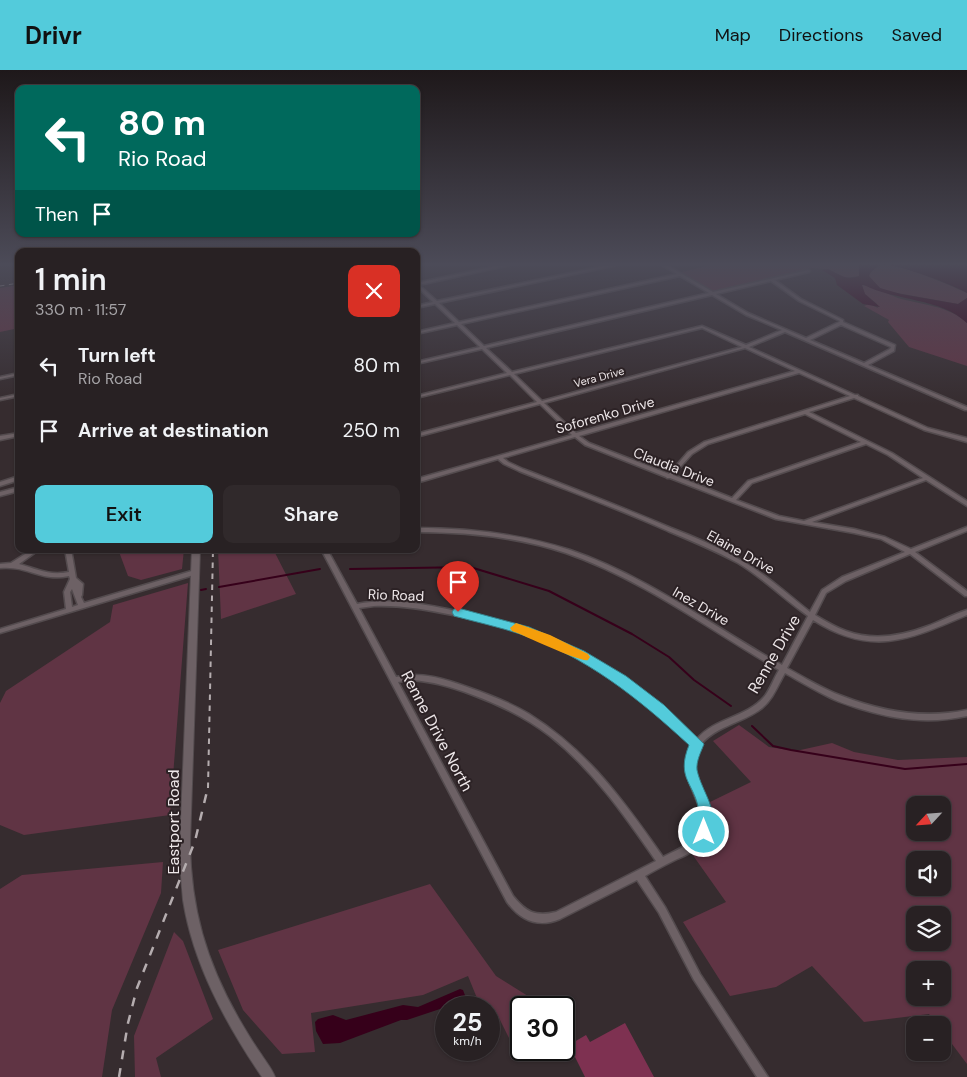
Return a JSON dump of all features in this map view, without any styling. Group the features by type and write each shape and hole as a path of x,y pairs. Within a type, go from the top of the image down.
{"street":[{"name":"Claudia Drive","path":"445,311 575,435 594,448 778,518 872,535 912,552 967,594"},
{"path":"420,333 518,311"},
{"path":"420,362 638,311"},
{"path":"740,311 967,409"},
{"path":"824,311 841,319 841,323 893,346 892,350 864,365"},
{"path":"806,340 841,323"},
{"path":"420,396 702,327 935,432 967,440"},
{"name":"Vera Drive","path":"420,435 748,347 784,331"},
{"name":"Soforenko Drive","path":"420,480 800,371"},
{"path":"0,378 15,375"},
{"path":"0,399 15,396"},
{"path":"669,477 690,453 706,444 856,396"},
{"path":"805,412 866,442 967,504"},
{"path":"0,438 15,435"},
{"path":"732,501 750,482 866,442"},
{"name":"Elaine Drive","path":"499,457 506,463 521,470 706,546 740,562 776,586 811,617 836,630 853,636 880,640 898,639 914,635 967,612"},
{"path":"806,523 927,478"},
{"path":"0,484 15,480"},
{"path":"0,494 15,490"},
{"name":"Inez Drive","path":"420,530 458,530 500,535 545,545 590,560 635,582 784,669 838,698 872,710 919,717 951,716 967,713"},
{"name":"Renne Drive","path":"697,744 710,733 761,705 784,669 821,597 837,582 967,530"},
{"path":"13,565 31,553"},
{"path":"69,553 75,590 79,595 82,607"},
{"name":"Eastport Road","path":"196,553 185,838 188,897 199,944 220,996 236,1026 269,1077"},
{"name":"Renne Drive North","path":"326,553 516,908 533,919 548,919 639,875"},
{"path":"0,566 13,565 43,576 73,576"},
{"path":"0,631 195,572"},
{"path":"69,610 67,592 73,576"},
{"name":"Rio Road","path":"355,607 376,604 458,612 502,623 545,638 579,654 621,679 659,709 697,744"},
{"path":"394,680 407,676 468,690 511,708 552,734 603,780 662,863"},
{"path":"697,744 690,760 690,770 706,813 704,832 696,844 639,875 662,910 697,977 763,1077"}],"shaded area":[{"path":"0,311 15,311 15,329 0,332"},
{"path":"873,311 948,311 960,317 967,323 967,366 909,347 888,322 889,320"},
{"path":"948,311 967,311 967,323"},
{"path":"119,553 184,553 182,569 141,580 128,576"},
{"path":"218,553 275,553 296,594 221,619"},
{"path":"188,583 170,815 24,835 0,825 0,703 6,691 110,622 113,605"},
{"path":"739,725 769,747 796,751 832,743 854,752 898,760 967,757 967,1064 951,1043 951,1016 930,1016 929,1014 864,1022 812,966 776,987 730,996 683,922 726,902 692,854 708,838 712,825 710,802 751,782 713,741"},
{"path":"163,862 161,893 112,1010 102,1077 0,1077 0,889 22,875"},
{"path":"430,884 496,976 528,996 510,996 510,1040 500,1020 500,996 476,996 468,976 423,995 311,1013 315,1052 282,1054 243,1010 218,950"},
{"path":"174,932 183,941 213,1019 156,1058 161,1077 135,1077 134,1036"},
{"path":"460,989 463,990 465,996 444,996"},
{"path":"435,1000 435,1011 407,1020 401,1020 340,1043 323,1044 316,1031 315,1022 318,1019 333,1015 346,1020 403,1005 418,1007"}],"building":[{"path":"625,1023 654,1077 585,1077 575,1057 575,1041 586,1035 590,1042"}],"waterway":[{"path":"350,569 470,567 549,591 632,634 669,657 694,680 731,706"},
{"path":"219,587 320,569"},
{"path":"201,590 206,589"},
{"path":"752,726 773,746 791,750 905,769 967,764"}],"railway":[{"path":"208,788 213,553"},
{"path":"119,1077 128,1023 137,988 195,841 208,787"}],"slow traffic":[{"path":"516,628 545,638 584,657"}],"route":[{"path":"458,612 502,623 545,638 579,654 621,679 659,709 697,744 690,760 690,770 706,813 707,822 704,832"}]}
